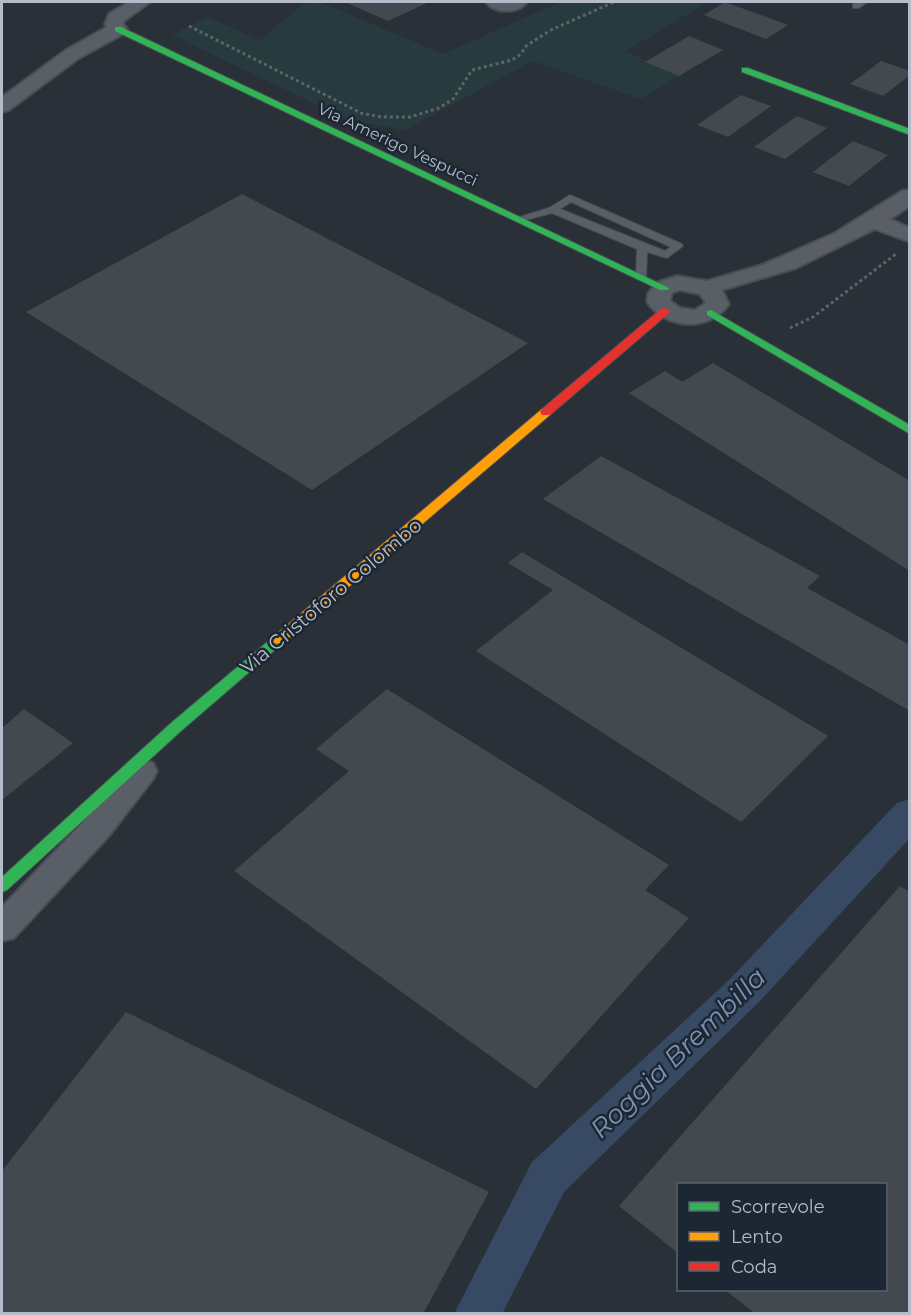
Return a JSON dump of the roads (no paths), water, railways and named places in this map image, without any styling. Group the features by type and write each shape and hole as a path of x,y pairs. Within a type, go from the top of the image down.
{"street":[{"path":"2,106 77,51 118,29 114,24 116,18 141,2"},
{"path":"495,2 508,6 518,2"},
{"name":"Via Amerigo Vespucci","path":"118,29 641,277 665,299"},
{"path":"77,51 95,46 146,43"},
{"path":"745,70 909,132"},
{"path":"708,288 769,271 874,221 909,196"},
{"path":"874,221 905,243"},
{"path":"690,283 708,288 717,296 718,304 711,313 693,318 680,317 665,299 677,284 690,283"},
{"name":"Via Cristoforo Colombo","path":"2,886 176,727 665,299"},
{"path":"711,313 909,430"},
{"path":"2,928 97,828 176,727"}],"lane":[{"path":"518,219 553,210 570,198 678,246 667,255 642,248 553,210"},
{"path":"641,277 642,248"}],"waterway":[{"name":"Roggia Brembilla","path":"477,1314 548,1177 745,990 910,813"}]}
